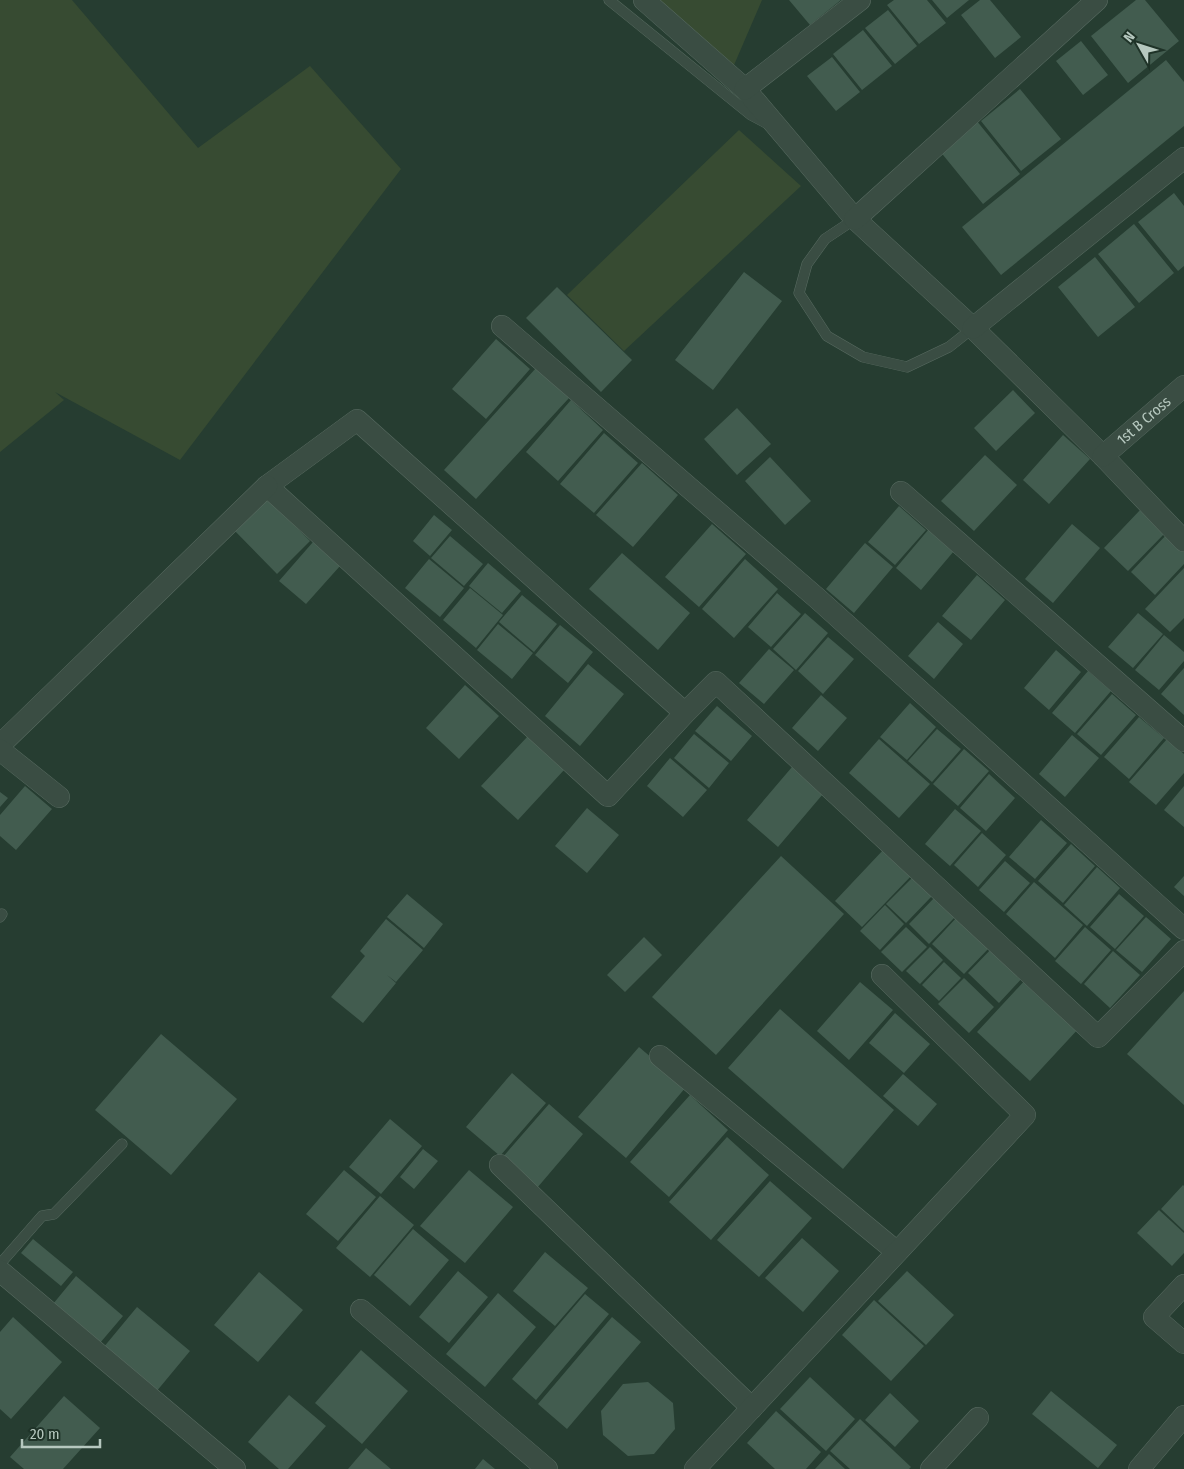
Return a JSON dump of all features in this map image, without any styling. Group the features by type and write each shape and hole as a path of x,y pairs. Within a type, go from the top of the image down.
{"street":[{"path":"644,0 745,89 855,219 973,328 1103,456 1184,542"},
{"path":"745,89 860,0"},
{"path":"855,219 1097,0"},
{"path":"973,328 1184,158"},
{"path":"502,326 818,599 1184,929"},
{"name":"1st B Cross","path":"1103,456 1184,386"},
{"path":"0,745 267,486 356,420 685,713"},
{"path":"267,486 608,796 716,682 1098,1037 1184,951"},
{"path":"901,492 1184,741"},
{"path":"0,750 59,797"},
{"path":"695,1469 1024,1115 882,975"},
{"path":"660,1056 897,1252"},
{"path":"500,1165 752,1408"},
{"path":"0,1271 235,1469"},
{"path":"1184,1285 1154,1317 1184,1343"},
{"path":"361,1310 547,1469"},
{"path":"1139,1469 1184,1416"},
{"path":"931,1469 978,1418"}],"lane":[{"path":"609,0 751,115 780,131"},
{"path":"855,219 825,239 807,264 799,293 827,336 864,357 907,367 949,347 973,328"},
{"path":"0,1264 42,1216 54,1214 122,1144"}],"green space":[{"path":"0,0 72,0 198,148 310,66 401,169 180,460 55,392 64,400 0,452"},
{"path":"653,0 762,0 731,72"},
{"path":"739,130 801,186 624,351 567,295"}],"building":[{"path":"789,0 841,0 810,25"},
{"path":"894,0 927,0 946,23 919,44 887,5"},
{"path":"932,0 969,0 947,18"},
{"path":"980,0 990,0 1021,37 995,58 961,15"},
{"path":"1136,0 1145,0 1179,41 1128,83 1091,36"},
{"path":"888,10 917,46 895,64 865,28"},
{"path":"863,30 892,66 862,90 833,54"},
{"path":"1081,41 1108,75 1083,95 1056,61"},
{"path":"832,57 860,92 836,111 807,76"},
{"path":"1166,60 1184,82 1184,126 1001,275 962,227"},
{"path":"1020,89 1061,139 1021,171 981,121"},
{"path":"976,120 1020,174 983,204 939,150"},
{"path":"1174,193 1184,206 1184,266 1178,271 1138,222"},
{"path":"1134,224 1174,273 1139,303 1098,254"},
{"path":"1095,257 1135,307 1098,337 1058,287"},
{"path":"744,272 782,301 713,390 675,360"},
{"path":"557,287 632,360 601,392 526,318"},
{"path":"496,339 530,369 486,419 452,389"},
{"path":"536,368 569,398 476,499 444,470"},
{"path":"1013,390 1035,413 996,451 974,428"},
{"path":"571,400 603,430 558,481 526,452"},
{"path":"737,408 771,444 737,475 704,439"},
{"path":"604,433 638,463 594,513 560,484"},
{"path":"1063,435 1090,459 1049,504 1023,480"},
{"path":"985,455 1017,485 974,531 941,501"},
{"path":"770,457 811,501 785,525 745,481"},
{"path":"642,463 678,495 633,547 596,515"},
{"path":"267,497 310,541 277,574 233,529"},
{"path":"899,506 926,530 895,565 868,542"},
{"path":"1141,509 1166,532 1128,571 1104,548"},
{"path":"434,515 452,530 430,556 413,541"},
{"path":"712,524 746,554 699,607 665,577"},
{"path":"1072,524 1100,548 1053,603 1025,579"},
{"path":"929,529 954,551 921,590 896,568"},
{"path":"1168,533 1184,549 1184,564 1155,595 1131,572"},
{"path":"450,536 483,564 464,586 431,558"},
{"path":"313,542 340,566 306,604 279,581"},
{"path":"865,543 893,567 854,613 826,589"},
{"path":"622,553 690,613 658,650 589,589"},
{"path":"429,559 464,588 440,617 405,588"},
{"path":"745,559 778,589 734,638 702,609"},
{"path":"488,563 521,591 502,613 469,586"},
{"path":"1184,568 1184,618 1170,632 1145,609"},
{"path":"977,575 1005,600 971,640 942,616"},
{"path":"470,588 503,615 476,648 443,620"},
{"path":"777,593 801,614 771,647 748,627"},
{"path":"522,595 557,624 534,652 499,622"},
{"path":"805,613 828,633 796,670 773,649"},
{"path":"1138,613 1163,634 1133,668 1108,647"},
{"path":"938,622 963,644 934,679 908,656"},
{"path":"498,624 533,653 512,679 477,650"},
{"path":"560,625 593,652 568,683 535,655"},
{"path":"1164,635 1184,652 1184,661 1159,690 1135,670"},
{"path":"828,637 854,659 823,694 798,671"},
{"path":"769,649 794,670 764,704 739,683"},
{"path":"1056,650 1081,672 1049,710 1024,688"},
{"path":"588,664 624,694 580,746 545,716"},
{"path":"1184,668 1184,715 1161,694"},
{"path":"1088,671 1111,691 1075,733 1052,713"},
{"path":"465,685 499,716 459,759 426,728"},
{"path":"1112,694 1136,715 1101,755 1077,734"},
{"path":"821,695 847,718 818,751 792,728"},
{"path":"910,703 936,727 907,760 880,737"},
{"path":"717,706 752,736 731,761 695,731"},
{"path":"1139,717 1164,738 1129,779 1104,757"},
{"path":"937,729 961,749 932,782 908,761"},
{"path":"694,734 729,763 709,788 674,758"},
{"path":"1072,735 1099,758 1065,797 1039,774"},
{"path":"528,736 564,770 518,820 481,786"},
{"path":"879,739 930,784 899,818 849,773"},
{"path":"1167,739 1184,754 1184,773 1156,805 1129,782"},
{"path":"964,749 989,771 958,806 933,784"},
{"path":"670,758 707,790 683,817 647,786"},
{"path":"792,767 823,794 778,847 747,820"},
{"path":"989,774 1015,798 986,831 960,808"},
{"path":"25,786 52,809 16,850 0,836 0,815"},
{"path":"1184,786 1184,827 1164,810"},
{"path":"0,792 8,798 0,807"},
{"path":"587,808 619,835 587,873 555,846"},
{"path":"955,809 981,831 950,866 925,844"},
{"path":"1041,820 1067,843 1035,879 1009,857"},
{"path":"982,833 1006,855 978,887 954,865"},
{"path":"1071,844 1095,866 1063,903 1038,881"},
{"path":"885,848 913,874 862,927 835,901"},
{"path":"781,856 844,914 716,1055 652,997"},
{"path":"1005,861 1030,883 1004,912 979,890"},
{"path":"1097,867 1120,888 1087,926 1064,905"},
{"path":"1184,876 1184,896 1174,887"},
{"path":"913,877 932,896 906,923 886,904"},
{"path":"1034,882 1083,925 1055,958 1006,914"},
{"path":"407,894 443,924 424,948 387,917"},
{"path":"1119,894 1144,916 1115,949 1090,927"},
{"path":"935,897 955,917 929,944 909,924"},
{"path":"885,905 904,924 880,950 860,931"},
{"path":"958,916 990,947 964,974 932,944"},
{"path":"1146,917 1171,939 1142,972 1116,950"},
{"path":"386,919 423,950 396,982 387,975 396,983 363,1023 331,997 365,956 360,951"},
{"path":"906,927 927,947 902,972 881,952"},
{"path":"1085,927 1111,950 1081,984 1055,961"},
{"path":"644,937 662,955 625,992 607,975"},
{"path":"994,946 1024,976 999,1003 968,973"},
{"path":"930,947 943,960 920,984 906,971"},
{"path":"1113,951 1140,975 1110,1008 1084,984"},
{"path":"944,962 961,978 939,1001 922,985"},
{"path":"964,978 994,1007 969,1033 938,1004"},
{"path":"1027,978 1080,1027 1030,1081 977,1032"},
{"path":"860,982 893,1010 849,1060 817,1031"},
{"path":"1184,991 1184,1105 1127,1054"},
{"path":"780,1009 894,1110 843,1169 728,1068"},
{"path":"895,1013 930,1044 904,1073 869,1043"},
{"path":"161,1034 237,1099 171,1175 95,1110"},
{"path":"639,1047 686,1087 626,1158 578,1117"},
{"path":"512,1073 546,1103 500,1156 466,1127"},
{"path":"903,1074 937,1104 918,1126 883,1096"},
{"path":"690,1095 728,1130 669,1197 630,1162"},
{"path":"549,1104 583,1134 537,1188 502,1158"},
{"path":"390,1119 422,1146 381,1194 349,1167"},
{"path":"727,1137 769,1175 711,1240 669,1202"},
{"path":"423,1149 438,1161 414,1189 400,1177"},
{"path":"344,1170 376,1197 338,1241 306,1214"},
{"path":"469,1170 513,1207 465,1263 420,1226"},
{"path":"770,1181 812,1218 759,1277 717,1240"},
{"path":"1184,1186 1184,1231 1161,1209"},
{"path":"380,1196 414,1225 370,1277 336,1248"},
{"path":"1159,1210 1184,1233 1184,1253 1172,1266 1137,1233"},
{"path":"413,1229 449,1260 410,1306 374,1275"},
{"path":"802,1238 839,1271 803,1312 765,1278"},
{"path":"33,1239 73,1272 61,1286 21,1253"},
{"path":"545,1252 588,1288 555,1326 513,1291"},
{"path":"458,1271 488,1297 449,1343 419,1317"},
{"path":"907,1271 954,1315 926,1345 878,1301"},
{"path":"259,1272 303,1310 258,1362 214,1325"},
{"path":"76,1276 123,1316 100,1343 53,1304"},
{"path":"498,1293 536,1327 485,1387 446,1354"},
{"path":"585,1294 609,1314 536,1400 512,1379"},
{"path":"874,1300 924,1346 891,1381 842,1335"},
{"path":"137,1307 190,1351 156,1392 103,1348"},
{"path":"13,1317 62,1362 11,1419 0,1409 0,1332"},
{"path":"612,1317 641,1342 567,1429 538,1404"},
{"path":"361,1350 408,1391 362,1444 315,1403"},
{"path":"810,1377 855,1419 826,1451 780,1409"},
{"path":"648,1382 673,1403 675,1429 654,1454 628,1456 603,1435 601,1411 623,1384"},
{"path":"1051,1391 1117,1445 1098,1468 1032,1414"},
{"path":"890,1393 919,1421 895,1447 865,1420"},
{"path":"289,1395 326,1426 288,1469 279,1469 248,1442"},
{"path":"64,1396 100,1428 63,1469 24,1469 10,1457"},
{"path":"776,1411 821,1452 806,1469 775,1469 747,1443"},
{"path":"860,1419 911,1467 909,1469 850,1469 830,1451"},
{"path":"366,1448 391,1469 348,1469"},
{"path":"829,1454 845,1469 815,1469"},
{"path":"483,1459 495,1469 475,1469"}]}
